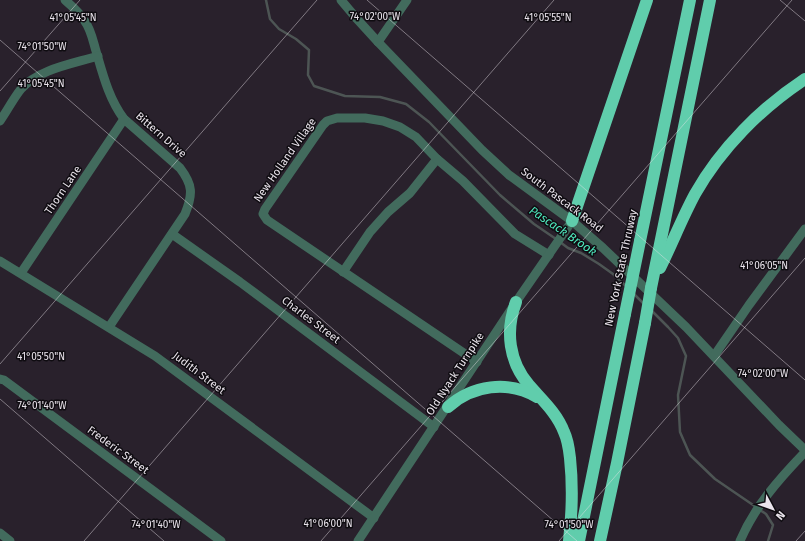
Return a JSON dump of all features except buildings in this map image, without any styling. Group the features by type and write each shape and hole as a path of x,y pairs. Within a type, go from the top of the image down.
{"highway":[{"path":"572,221 647,0"},
{"name":"New York State Thruway","path":"579,541 690,0"},
{"path":"600,541 645,324 651,288 665,247 710,0"},
{"path":"665,247 681,223 695,195 708,174 724,152 743,130 763,111 785,92 805,78"},
{"path":"516,302 510,329 511,345 517,368 524,379 553,411 564,431 568,445 572,479 572,506 569,541"},
{"path":"448,407 464,395 474,391 488,387 502,386 530,393 544,402 553,411"}],"street":[{"name":"Bittern Drive","path":"65,0 77,10 85,21 91,35 111,98 117,110 124,119 180,168 188,177 191,189 190,202 185,214 109,327"},
{"name":"South Pascack Road","path":"341,0 378,42 482,150 509,175 572,221 620,263 678,319 805,451"},
{"path":"378,42 407,0"},
{"path":"0,121 20,90 32,79 48,71 98,56"},
{"name":"New Holland Village","path":"477,362 267,220 264,214 265,209 327,121 337,118 365,118 383,121 400,127 416,137 463,181 515,234 551,251"},
{"name":"Thorn Lane","path":"21,274 124,119"},
{"path":"343,272 370,232 388,212 410,193 438,159"},
{"name":"Old Nyack Turnpike","path":"358,541 516,302 572,221"},
{"path":"714,356 749,305 805,229"},
{"name":"Charles Street","path":"172,234 240,282 434,427"},
{"name":"Judith Street","path":"0,261 155,356 374,518"},
{"name":"Frederic Street","path":"0,378 221,541"},
{"path":"740,541 752,516 760,504 780,478 805,451"},
{"path":"0,534 10,541"}],"waterway":[{"name":"Pascack Brook","path":"266,0 270,19 279,29 296,39 309,50 308,75 314,86 345,96 380,97 406,104 429,122 500,195 534,224 556,239"},
{"name":"Pascack Brook","path":"560,242 568,248 581,253 599,264 627,287"},
{"name":"Pascack Brook","path":"633,293 644,304"},
{"name":"Pascack Brook","path":"651,310 678,338 686,356 678,395 680,432 690,455 715,479 756,507"},
{"name":"Pascack Brook","path":"760,510 766,514 773,525 768,541"}]}
